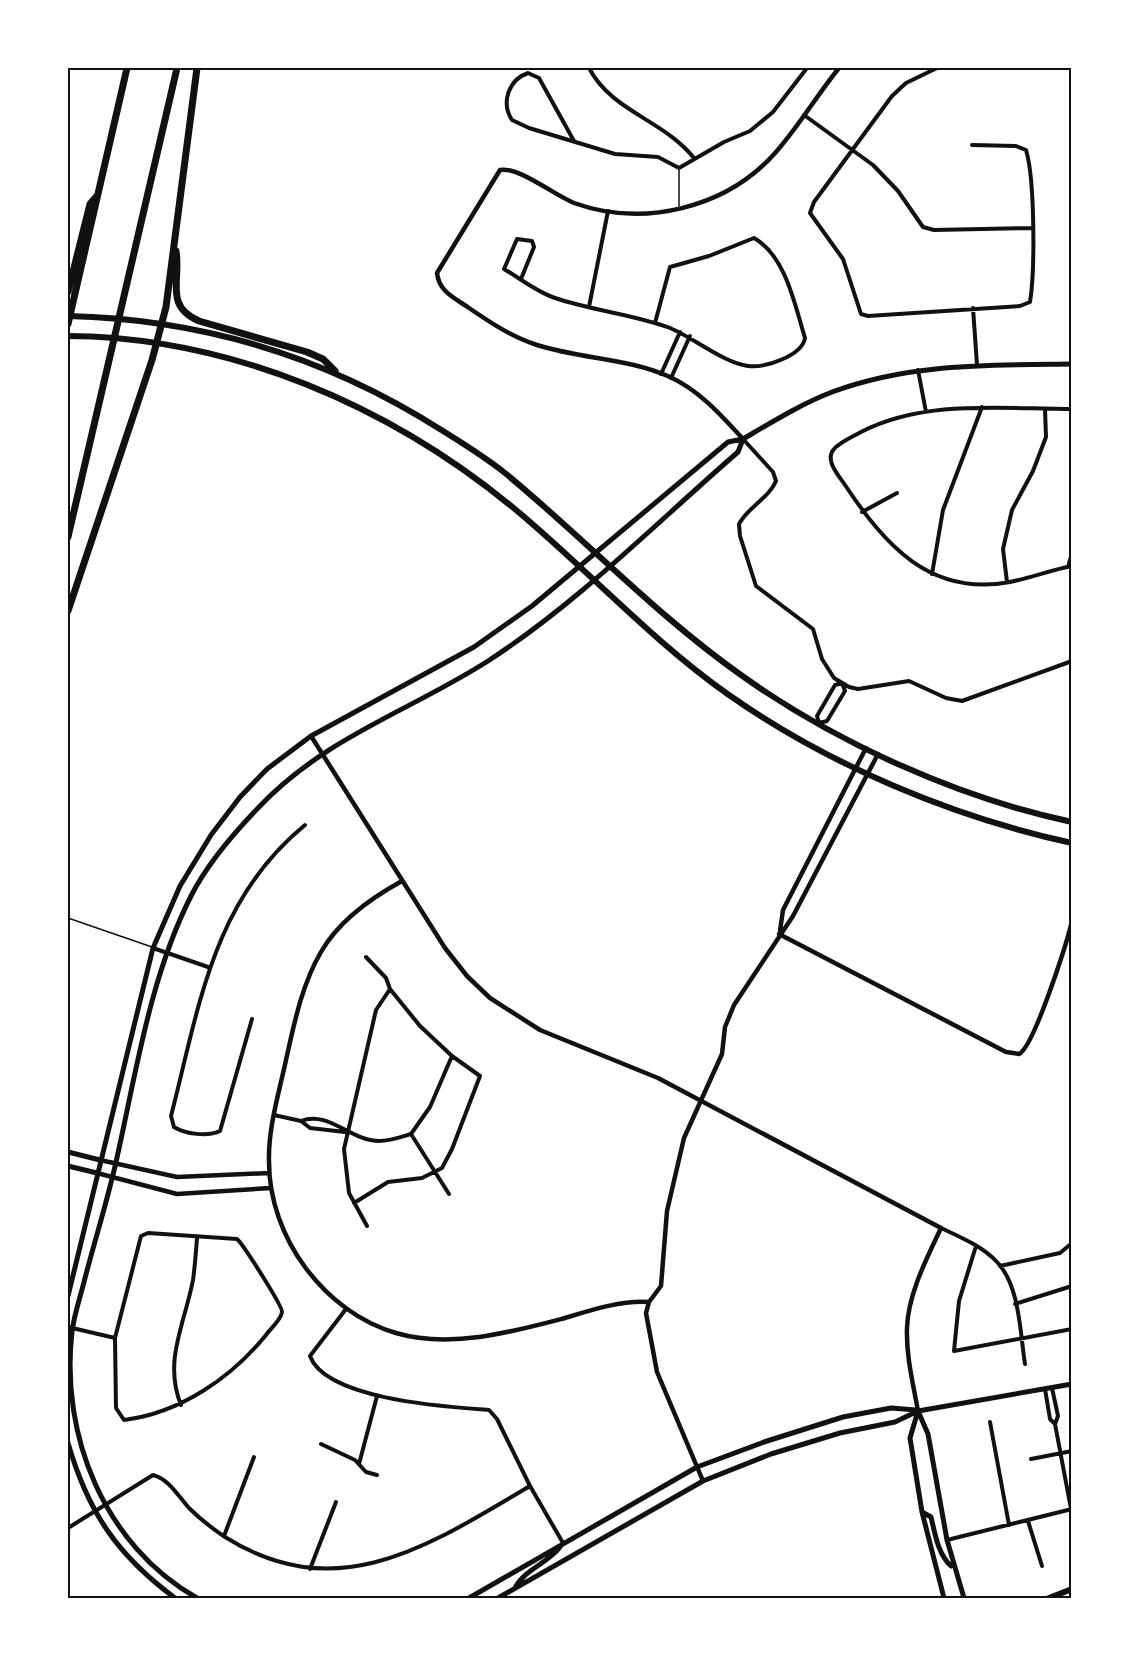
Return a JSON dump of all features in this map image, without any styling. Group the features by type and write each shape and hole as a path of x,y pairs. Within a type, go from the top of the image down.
{"highway":[{"path":"68,324 127,68"},
{"path":"68,537 177,68"},
{"path":"68,611 154,345 175,244 197,68"},
{"path":"68,292 90,204 96,197"},
{"path":"175,244 178,304 185,314 199,321 324,358 335,371"}],"main road":[{"path":"68,316 158,324 262,346 335,371 407,408 504,472 683,631 739,674 819,723 878,754 964,790 1071,822"},
{"path":"68,336 115,338 203,351 320,389 362,407 464,469 518,512 661,641 726,693 773,724 923,797 1071,843"},
{"path":"68,1296 153,948 180,886 211,835 240,797 267,769 311,736 481,643 532,606 728,442 743,439 831,392 878,377 918,370 977,365 1071,364"},
{"path":"197,1599 181,1590 144,1558 128,1540 104,1503 76,1430 69,1366 70,1328 116,1164 149,1018 167,953 192,894 225,845 281,784 321,753 485,662 542,623 738,452 743,439"},
{"path":"68,1152 100,1160"},
{"path":"68,1166 97,1173"},
{"path":"498,1599 703,1481 771,1454 840,1433 895,1422 918,1411 1071,1384"},
{"path":"469,1599 563,1542 697,1467 764,1442 843,1417 891,1408 918,1411"},
{"path":"918,1411 910,1438 922,1512 944,1599"},
{"path":"918,1411 928,1434 953,1568 964,1599"},
{"path":"68,1443 78,1479 93,1510 119,1550 146,1577 174,1598"},
{"path":"922,1512 931,1517 945,1560 953,1568"},
{"path":"514,1589 524,1575 552,1557 563,1542"},
{"path":"1049,1599 1071,1589"}],"street":[{"path":"589,68 605,92 672,138 694,158"},
{"path":"574,141 539,78 528,73 514,82 507,105 512,120 529,128 615,154 658,157 679,168 694,158 750,131 773,112 807,68"},
{"path":"839,68 776,153 748,178 720,195 680,209 632,214 608,211 574,202 513,171 503,169 494,176 460,240 438,273 438,282 449,295 521,339 551,349 633,364 671,378 705,399 773,472 776,481 773,488 743,515 739,524 754,581 764,594 813,629 825,665 834,678 842,683 858,689 909,681 946,698 962,701 1071,661"},
{"path":"937,68 906,83 892,96 814,202 810,213 843,259 861,314 868,316 1020,306 1030,302 1033,287 1032,228 1029,161 1026,150 1016,146 972,145"},
{"path":"804,115 852,149 898,191 923,227 934,230 1032,228"},
{"path":"589,307 608,211"},
{"path":"521,279 534,247 532,241 522,238 517,239 504,269 521,279 556,298 655,323 680,332 737,363 747,366 769,364 804,345 805,338 786,279 759,241 748,238 709,256 670,267 655,323"},
{"path":"973,308 977,365"},
{"path":"661,374 680,332"},
{"path":"671,378 690,336"},
{"path":"918,370 926,412"},
{"path":"932,574 943,510 982,407"},
{"path":"1071,409 982,407 926,412 872,426 833,449 830,455 831,462 862,512 906,560 932,574 963,584 1007,582 1070,567 1071,553"},
{"path":"1007,582 1003,549 1012,510 1033,471 1046,436 1046,409"},
{"path":"862,512 897,493"},
{"path":"842,683 845,691 827,721 819,723 817,716 835,685 842,683"},
{"path":"311,736 445,948 467,976 490,998 555,1038 636,1067 976,1245 1000,1266 1015,1304 1025,1364"},
{"path":"779,933 783,910 866,748"},
{"path":"703,1481 657,1372 646,1313 649,1302 661,1286 667,1211 684,1138 722,1054 729,1015 762,966 779,933 793,916 878,754"},
{"path":"252,1019 220,1131 213,1135 180,1131 174,1127 171,1116 208,967 246,891 277,852 305,825"},
{"path":"402,881 377,896 353,916 321,951 309,976 292,1032 274,1114 269,1173 280,1224 305,1268 346,1309 395,1333 427,1339 462,1339 548,1322 590,1310 638,1301 649,1302"},
{"path":"779,933 966,1032 1006,1052 1019,1054 1027,1045 1049,991 1064,952 1071,921"},
{"path":"153,948 208,967"},
{"path":"354,1203 388,1182 422,1178 436,1172 446,1162 480,1076 452,1056 420,1026 390,989 386,978 366,957"},
{"path":"367,1226 354,1203 346,1180 346,1132 376,1010 390,989"},
{"path":"274,1114 301,1121 310,1128 346,1132 380,1141 411,1134 425,1116 452,1056"},
{"path":"301,1121 310,1117 331,1122 346,1132"},
{"path":"411,1134 449,1194"},
{"path":"100,1160 177,1177 269,1173"},
{"path":"97,1173 177,1194 271,1188"},
{"path":"918,1411 909,1362 907,1326 924,1265 941,1228"},
{"path":"148,1233 197,1238 232,1238 242,1244 259,1274 282,1305 280,1317 255,1349 234,1368 181,1405 140,1418 124,1420 116,1408 115,1338 141,1236 148,1233"},
{"path":"181,1405 175,1390 173,1373 175,1347 193,1280 197,1238"},
{"path":"1000,1266 1060,1253 1071,1243"},
{"path":"976,1245 959,1301 954,1351 1071,1329"},
{"path":"1015,1304 1071,1286"},
{"path":"346,1309 310,1356 312,1363 335,1379 377,1396 396,1401 489,1410 563,1542"},
{"path":"70,1328 115,1338"},
{"path":"1052,1388 1059,1416 1055,1424"},
{"path":"947,1540 1071,1509 1055,1424 1050,1419 1045,1389"},
{"path":"359,1464 377,1396"},
{"path":"990,1422 1009,1525"},
{"path":"321,1444 359,1464 366,1472 377,1475"},
{"path":"1031,1459 1071,1451"},
{"path":"224,1536 254,1457"},
{"path":"68,1528 146,1477 161,1477 190,1510 224,1536 266,1556 310,1569 332,1571 385,1561 461,1527 530,1486"},
{"path":"310,1569 336,1502"},
{"path":"1028,1521 1042,1566"},
{"path":"174,1598 181,1590"}],"lane":[{"path":"679,168 680,209"},
{"path":"68,918 153,948"}]}
